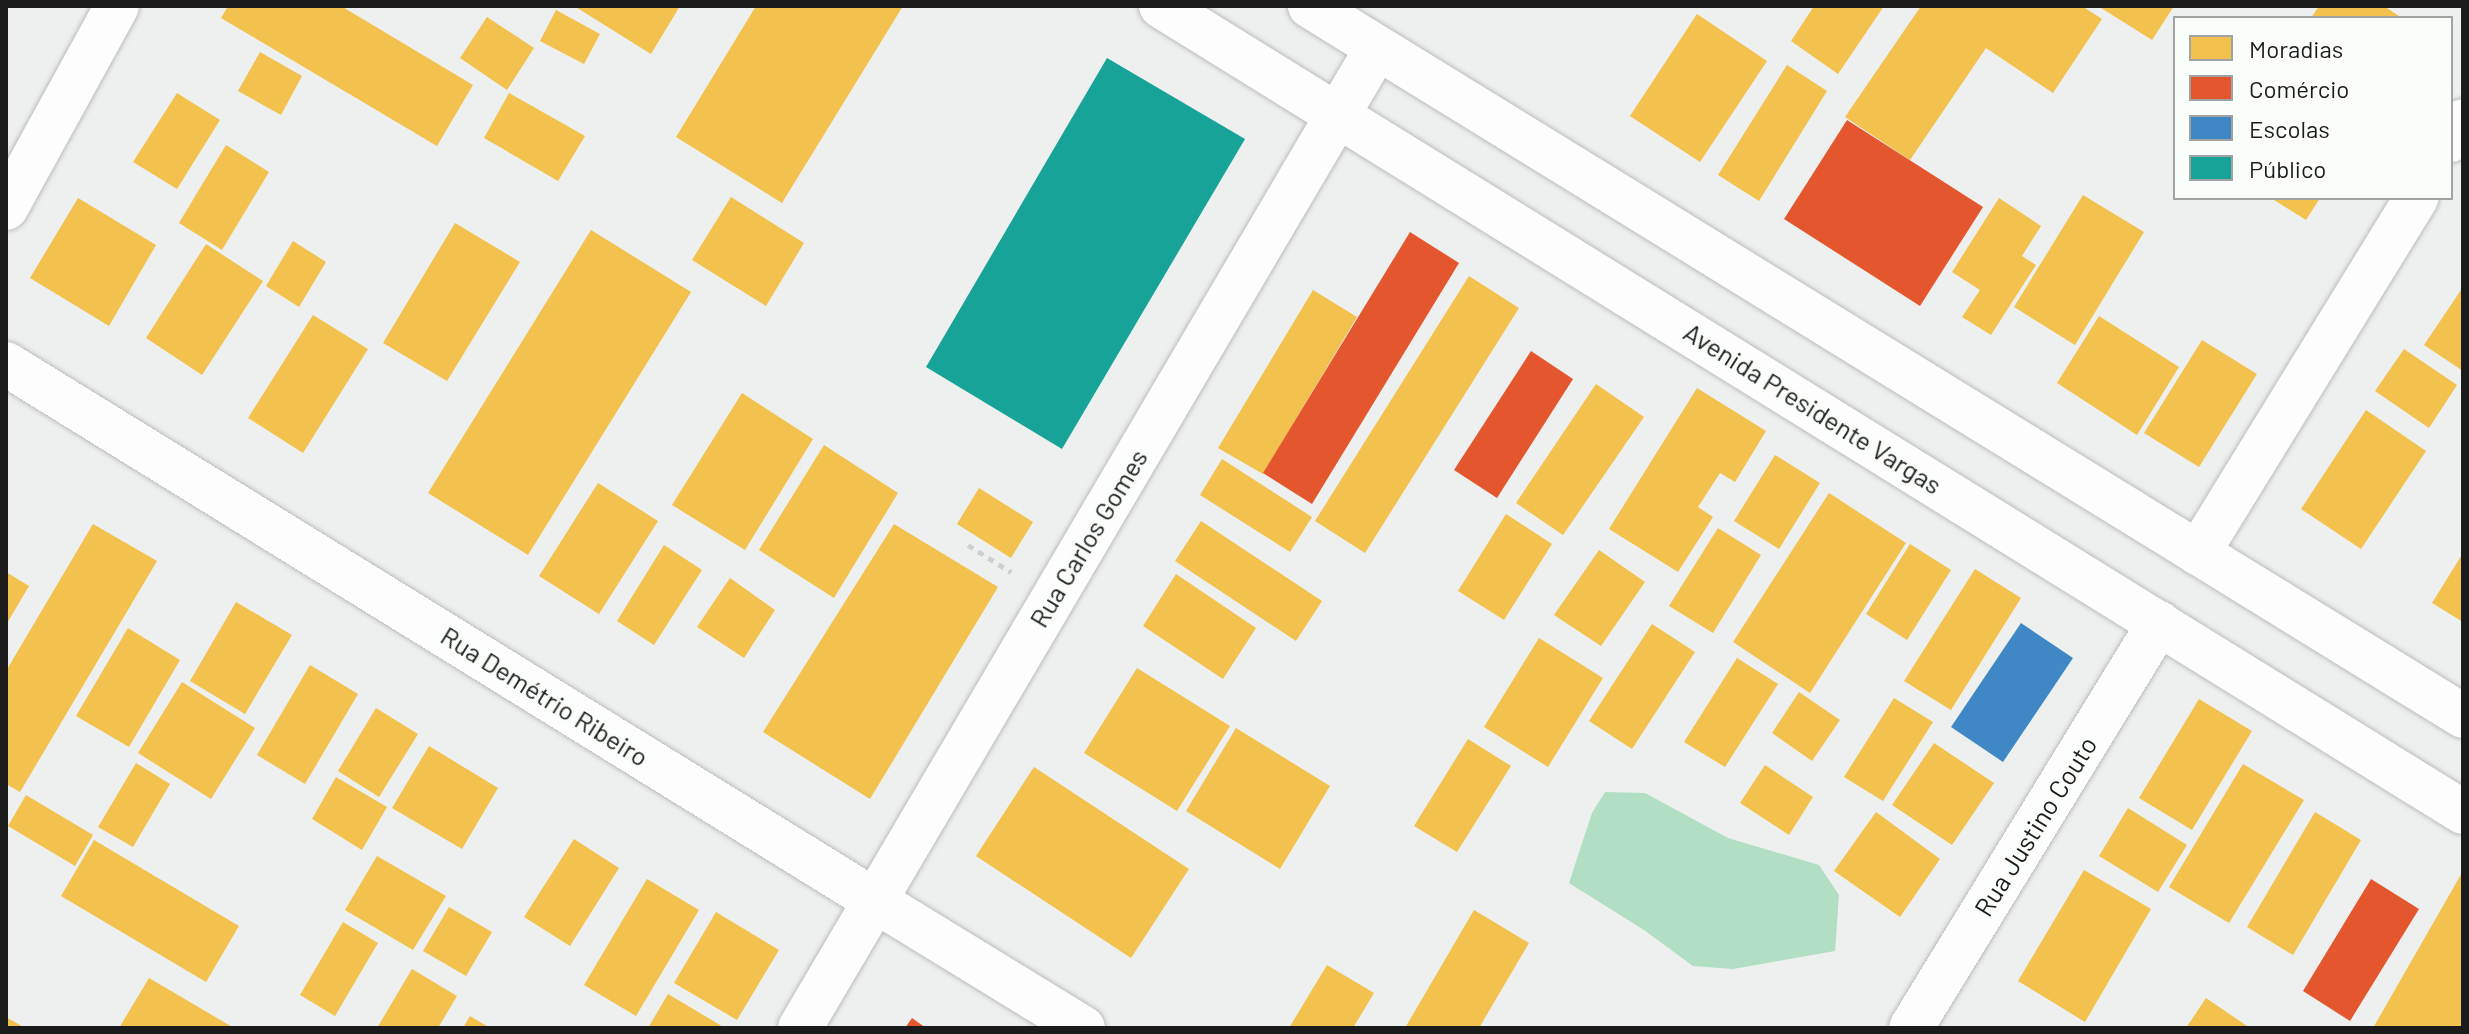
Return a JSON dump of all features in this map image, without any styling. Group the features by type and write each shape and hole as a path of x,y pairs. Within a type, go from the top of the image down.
{"street":[{"path":"6,208 117,6"},
{"name":"Avenida Presidente Vargas","path":"1161,6 2463,812"},
{"path":"1310,6 2463,716"},
{"name":"Rua Carlos Gomes","path":"800,1028 1377,48"},
{"path":"2198,553 2415,200"},
{"name":"Rua Demétrio Ribeiro","path":"6,364 1083,1028"},
{"name":"Rua Justino Couto","path":"1911,1028 2159,623"}],"path":[{"path":"968,545 1017,575"}],"green space":[{"path":"1605,792 1645,793 1728,838 1819,865 1839,895 1835,951 1733,969 1693,966 1644,930 1569,883 1592,813"}],"building: Moradias":[{"path":"228,6 341,6 473,85 437,146 221,18"},
{"path":"574,6 680,6 651,54"},
{"path":"756,6 903,6 782,203 676,137"},
{"path":"1814,6 1884,6 1838,74 1791,41"},
{"path":"1921,6 2082,6 2102,19 2053,93 1986,48 1910,160 1845,117"},
{"path":"2098,6 2174,6 2152,40"},
{"path":"2319,6 2384,6 2399,16 2312,16"},
{"path":"556,10 600,34 584,64 540,41"},
{"path":"1697,14 1767,61 1700,162 1630,116"},
{"path":"487,17 534,48 507,90 460,58"},
{"path":"260,52 302,76 281,115 238,91"},
{"path":"1787,65 1827,91 1759,201 1718,175"},
{"path":"177,93 220,120 177,189 133,162"},
{"path":"509,93 585,136 558,181 484,138"},
{"path":"226,145 269,172 222,250 179,223"},
{"path":"2083,195 2144,232 2075,345 2014,307"},
{"path":"731,197 804,243 766,306 692,260"},
{"path":"78,198 156,245 109,326 30,278"},
{"path":"1999,198 2041,226 2022,256 2036,265 1991,335 1962,317 1980,290 1952,272"},
{"path":"2274,200 2319,200 2306,220"},
{"path":"455,223 520,262 447,381 383,343"},
{"path":"591,230 691,292 528,555 428,493"},
{"path":"293,241 326,262 299,307 266,286"},
{"path":"206,244 263,281 202,375 146,338"},
{"path":"1469,276 1519,308 1365,553 1315,521"},
{"path":"2463,287 2463,371 2424,345"},
{"path":"1313,290 1357,317 1263,474 1218,448"},
{"path":"313,315 368,349 303,453 248,418"},
{"path":"2099,316 2179,367 2137,435 2057,383"},
{"path":"2202,340 2257,374 2199,467 2144,433"},
{"path":"2404,349 2457,385 2429,428 2375,391"},
{"path":"1596,384 1644,417 1563,535 1516,503"},
{"path":"1697,388 1766,431 1735,482 1720,473 1698,507 1713,517 1678,572 1609,529"},
{"path":"742,393 813,439 745,550 672,505"},
{"path":"2366,410 2426,451 2361,549 2301,509"},
{"path":"824,445 898,493 834,598 759,550"},
{"path":"1775,455 1820,483 1779,549 1734,521"},
{"path":"1222,459 1312,517 1290,552 1200,495"},
{"path":"598,483 658,521 599,614 539,576"},
{"path":"979,488 1033,522 1011,558 957,524"},
{"path":"1829,493 1906,543 1810,693 1733,642"},
{"path":"1506,514 1552,544 1504,620 1458,591"},
{"path":"1201,521 1322,601 1296,641 1175,561"},
{"path":"93,524 157,561 20,792 6,784 6,671"},
{"path":"894,524 998,587 870,799 763,732"},
{"path":"1718,528 1761,555 1713,633 1669,606"},
{"path":"1910,544 1951,570 1907,640 1866,614"},
{"path":"664,545 702,570 654,645 617,621"},
{"path":"1599,550 1645,582 1601,646 1554,615"},
{"path":"2463,553 2463,622 2432,603"},
{"path":"1975,569 2021,598 1951,710 1904,681"},
{"path":"6,572 29,586 6,625"},
{"path":"1176,574 1256,628 1223,679 1143,626"},
{"path":"730,578 775,610 744,658 697,627"},
{"path":"236,602 292,635 245,714 190,681"},
{"path":"1652,624 1695,652 1632,749 1589,721"},
{"path":"128,628 180,660 129,747 76,716"},
{"path":"1539,638 1603,678 1548,767 1484,727"},
{"path":"1737,658 1778,684 1725,767 1684,742"},
{"path":"310,665 358,694 305,784 257,755"},
{"path":"1137,668 1230,726 1177,811 1084,753"},
{"path":"182,682 255,728 211,799 138,753"},
{"path":"1799,692 1840,720 1812,761 1772,733"},
{"path":"1894,698 1933,722 1883,801 1844,777"},
{"path":"2199,699 2252,731 2192,830 2139,798"},
{"path":"376,708 418,734 379,797 338,771"},
{"path":"1236,728 1330,786 1280,869 1186,811"},
{"path":"1468,739 1511,766 1457,852 1414,826"},
{"path":"1934,743 1994,783 1952,845 1892,805"},
{"path":"429,746 498,788 462,849 392,808"},
{"path":"136,763 170,784 133,847 98,827"},
{"path":"2243,764 2304,800 2229,923 2169,887"},
{"path":"1765,765 1813,797 1789,835 1740,803"},
{"path":"1034,767 1189,869 1131,958 976,856"},
{"path":"336,777 387,807 362,850 312,819"},
{"path":"26,795 93,835 75,866 8,826"},
{"path":"2128,808 2187,845 2158,892 2099,856"},
{"path":"1876,812 1940,859 1900,917 1834,871"},
{"path":"2315,812 2361,840 2293,955 2247,927"},
{"path":"574,839 619,868 570,946 524,917"},
{"path":"94,840 239,926 206,982 61,896"},
{"path":"377,856 446,896 413,950 345,910"},
{"path":"2084,870 2151,909 2085,1022 2018,981"},
{"path":"2463,871 2463,1028 2373,1028"},
{"path":"647,879 699,910 636,1016 584,985"},
{"path":"449,907 492,932 466,976 423,951"},
{"path":"1474,910 1529,943 1479,1028 1405,1028"},
{"path":"716,912 779,950 737,1020 674,983"},
{"path":"343,922 378,943 335,1016 300,995"},
{"path":"1327,965 1374,993 1353,1028 1289,1028"},
{"path":"412,969 457,996 438,1028 377,1028"},
{"path":"149,978 234,1028 119,1028"},
{"path":"668,994 725,1028 648,1028"},
{"path":"2206,998 2250,1028 2186,1028"},
{"path":"470,1016 490,1028 463,1028"},
{"path":"6,1017 25,1028 6,1028"}],"building: Comércio":[{"path":"1847,120 1983,207 1920,306 1784,219"},
{"path":"1410,232 1459,263 1312,504 1263,473"},
{"path":"1531,351 1573,379 1497,498 1454,470"},
{"path":"2371,879 2419,909 2350,1021 2303,991"},
{"path":"912,1018 926,1028 905,1028"}],"building: Escolas":[{"path":"2021,623 2073,658 2003,762 1951,727"}],"building: Público":[{"path":"1107,58 1245,139 1062,449 926,367"}]}
